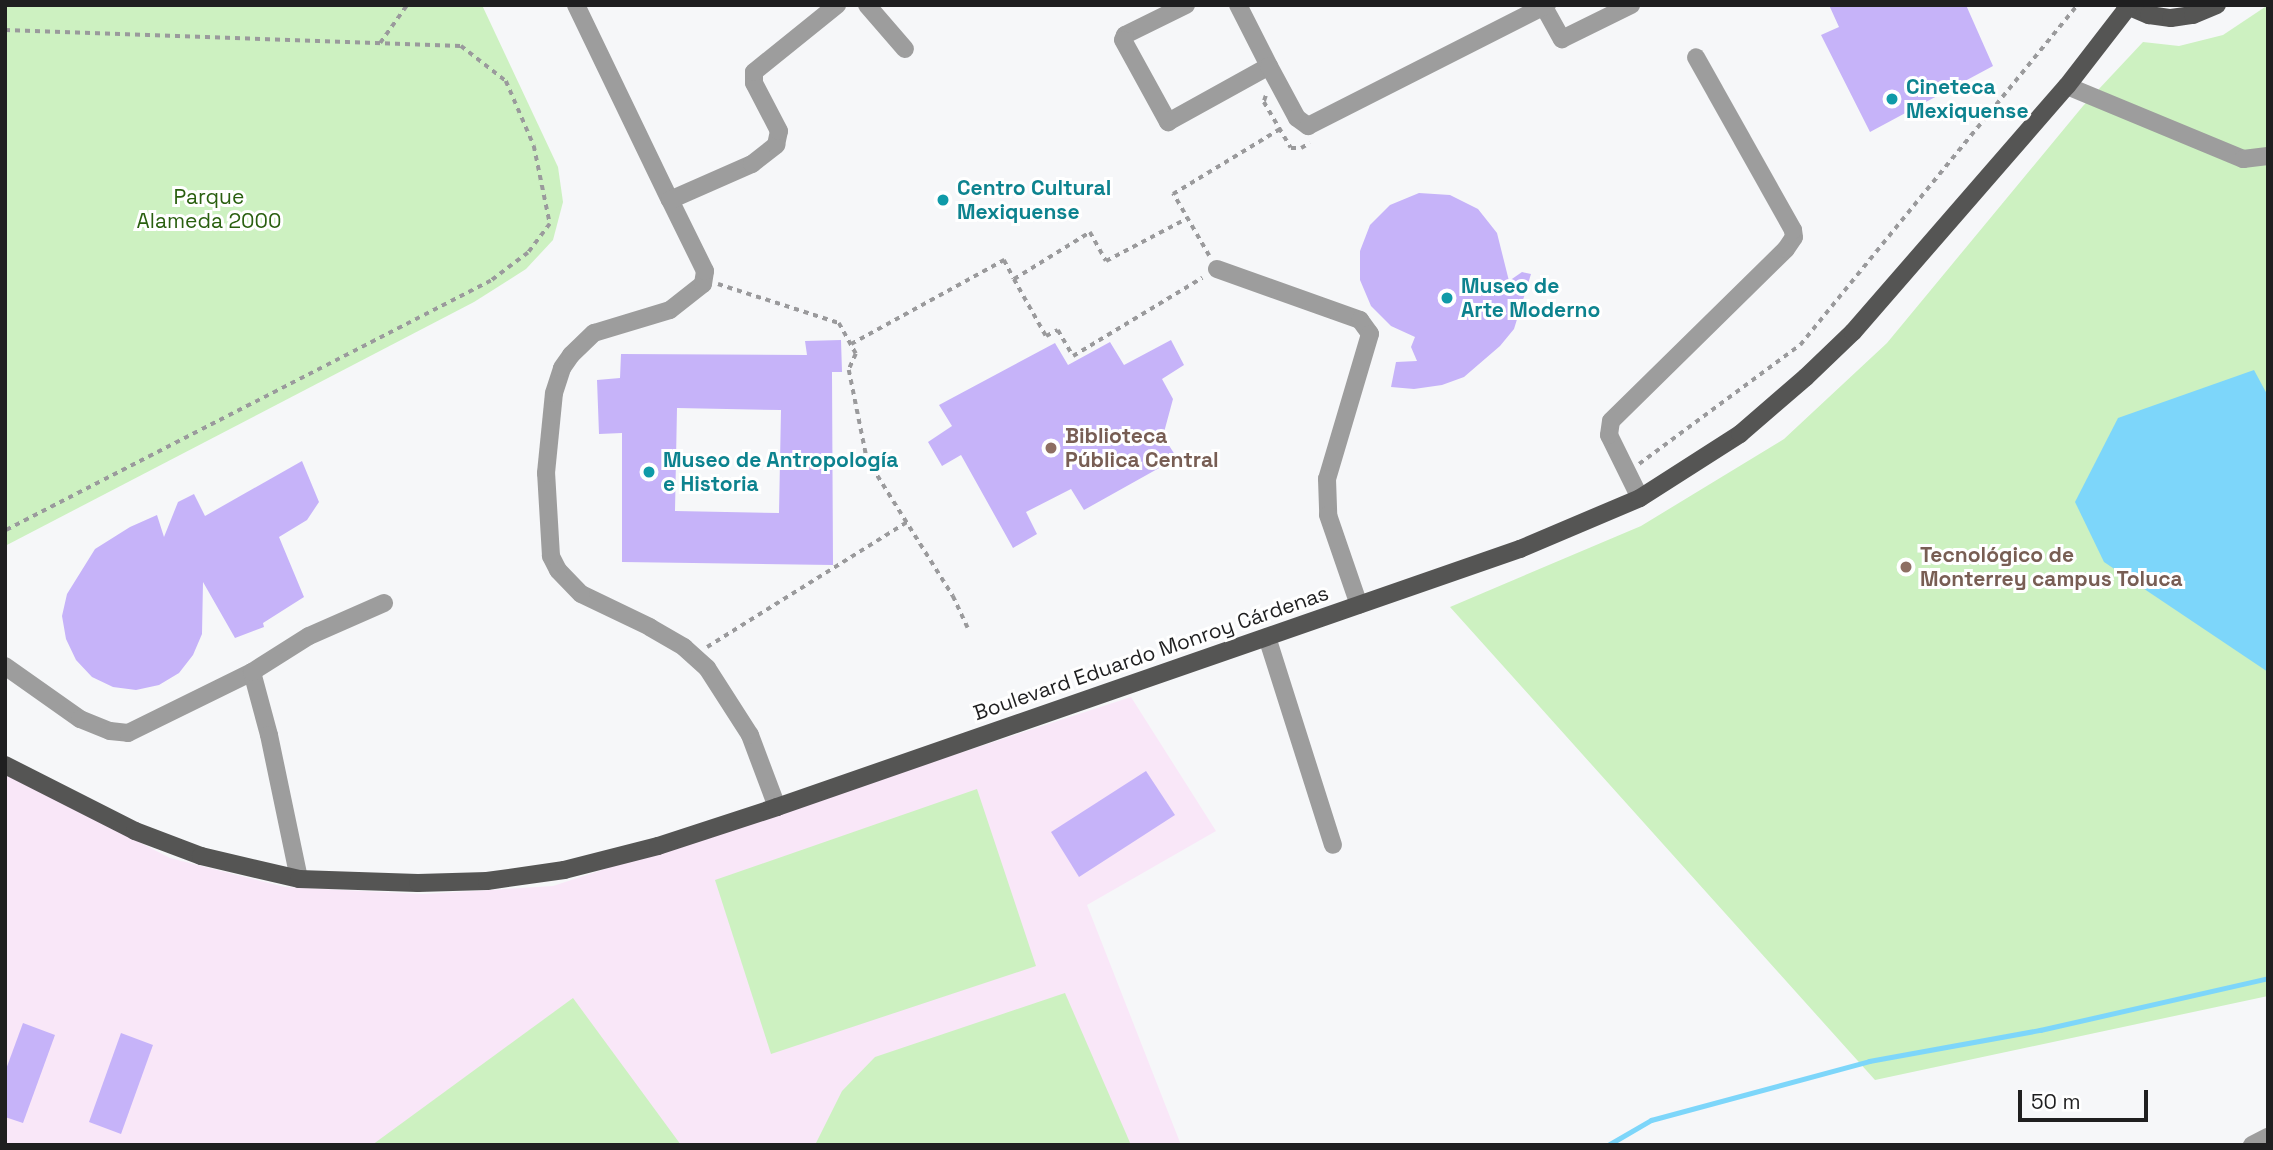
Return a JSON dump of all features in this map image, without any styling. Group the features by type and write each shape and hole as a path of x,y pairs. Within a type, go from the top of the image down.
{"main road":[{"path":"2127,6 2149,15 2171,18 2193,15 2217,5"},
{"name":"Boulevard Eduardo Monroy Cárdenas","path":"5,765 135,831 201,856 299,879 418,883 487,881 564,870 659,846 1520,549 1640,498 1740,434 1825,359 1853,332 2067,86 2127,6"}],"street":[{"path":"576,5 705,271 706,280 670,310 594,332 571,355 554,393 546,473 551,556 558,570 580,594 650,626 707,668 750,735 777,807"},
{"path":"670,200 752,164 776,145 779,131 754,83 754,72 837,5"},
{"path":"867,5 905,50"},
{"path":"1186,5 1125,34 1123,42 1167,120 1173,122 1269,66"},
{"path":"1238,5 1297,118 1308,126 1546,6 1562,38 1631,5"},
{"path":"1640,498 1609,435 1611,421 1786,249 1794,237 1793,230 1696,57"},
{"path":"2067,86 2243,159 2268,156"},
{"path":"1217,270 1360,320 1370,334 1327,479 1328,515 1359,605"},
{"path":"5,666 80,719 110,731 128,733 252,672 309,636 384,603"},
{"path":"1267,637 1333,845"},
{"path":"252,672 269,735 299,879"},
{"path":"2252,1145 2268,1137"}],"path":[{"path":"380,43 407,5"},
{"path":"1633,468 1800,345 2077,5"},
{"path":"5,30 461,46 506,81 534,146 550,224 528,253 491,281 5,531"},
{"path":"851,344 1004,260 1046,336 1058,330 1073,356 1217,270 1173,194 1280,130 1264,102 1267,90"},
{"path":"1014,279 1090,232 1107,261 1188,218"},
{"path":"706,280 839,323 856,354 849,370 867,459 953,596 968,628"},
{"path":"694,656 907,522"}],"shaded area":[{"path":"1131,697 1216,831 1087,905 1181,1145 5,1145 5,773 170,858 285,887 423,894 553,886"}],"green space":[{"name":"Parque Alameda 2000","path":"5,5 482,5 558,167 563,202 553,240 526,269 474,302 5,546"},
{"name":"Tecnológico de Monterrey campus Toluca","path":"2268,5 2268,996 1875,1080 1450,607 1641,526 1784,439 1887,343 2083,106 2143,42 2179,46 2223,35"},
{"path":"977,789 1036,966 771,1054 715,880"},
{"path":"1065,993 1131,1145 815,1145 842,1091 875,1057"},
{"path":"573,998 681,1145 372,1145"}],"water":[{"path":"2254,370 2268,396 2268,672 2104,562 2075,502 2118,418"}],"building":[{"name":"Cineteca Mexiquense","path":"1829,5 1966,5 1993,66 1870,132 1821,35 1839,27"},
{"name":"Museo de Arte Moderno","path":"1419,193 1450,195 1478,209 1497,233 1509,281 1522,272 1531,274 1514,329 1500,346 1464,377 1442,385 1414,389 1391,387 1396,362 1417,361 1411,347 1415,337 1391,326 1371,306 1360,280 1360,251 1370,225 1390,205"},
{"name":"Museo de Antropología e Historia","path":"841,340 842,372 832,372 833,565 622,562 622,433 599,434 597,380 620,378 621,354 807,355 805,341","holes":["677,408 781,410 779,513 675,511"]},
{"name":"Biblioteca Pública Central","path":"1171,340 1184,365 1162,379 1173,399 1163,436 1177,458 1084,510 1071,489 1026,512 1037,534 1013,548 961,455 942,466 928,442 952,426 939,405 1055,343 1068,365 1110,342 1124,365"},
{"path":"302,461 319,502 307,520 279,537 304,597 263,623 264,627 235,638 203,582 202,634 193,655 179,673 159,685 136,690 113,687 92,677 76,660 66,639 62,616 67,594 95,549 130,527 157,515 164,537 178,502 194,494 205,516"},
{"path":"1146,771 1175,815 1079,877 1051,832"},
{"path":"23,1023 55,1035 23,1123 5,1117 5,1072"},
{"path":"121,1033 153,1045 121,1134 89,1122"}],"waterway":[{"path":"1608,1145 1651,1120 1869,1061 2040,1030 2268,978"}],"place":[{"name":"Cineteca Mexiquense","path":"1892,99"},
{"name":"Centro Cultural Mexiquense","path":"943,200"},
{"name":"Museo de Arte Moderno","path":"1447,298"},
{"name":"Biblioteca Pública Central","path":"1051,448"},
{"name":"Museo de Antropología e Historia","path":"649,472"},
{"name":"Tecnológico de Monterrey campus Toluca","path":"1906,567"}]}
